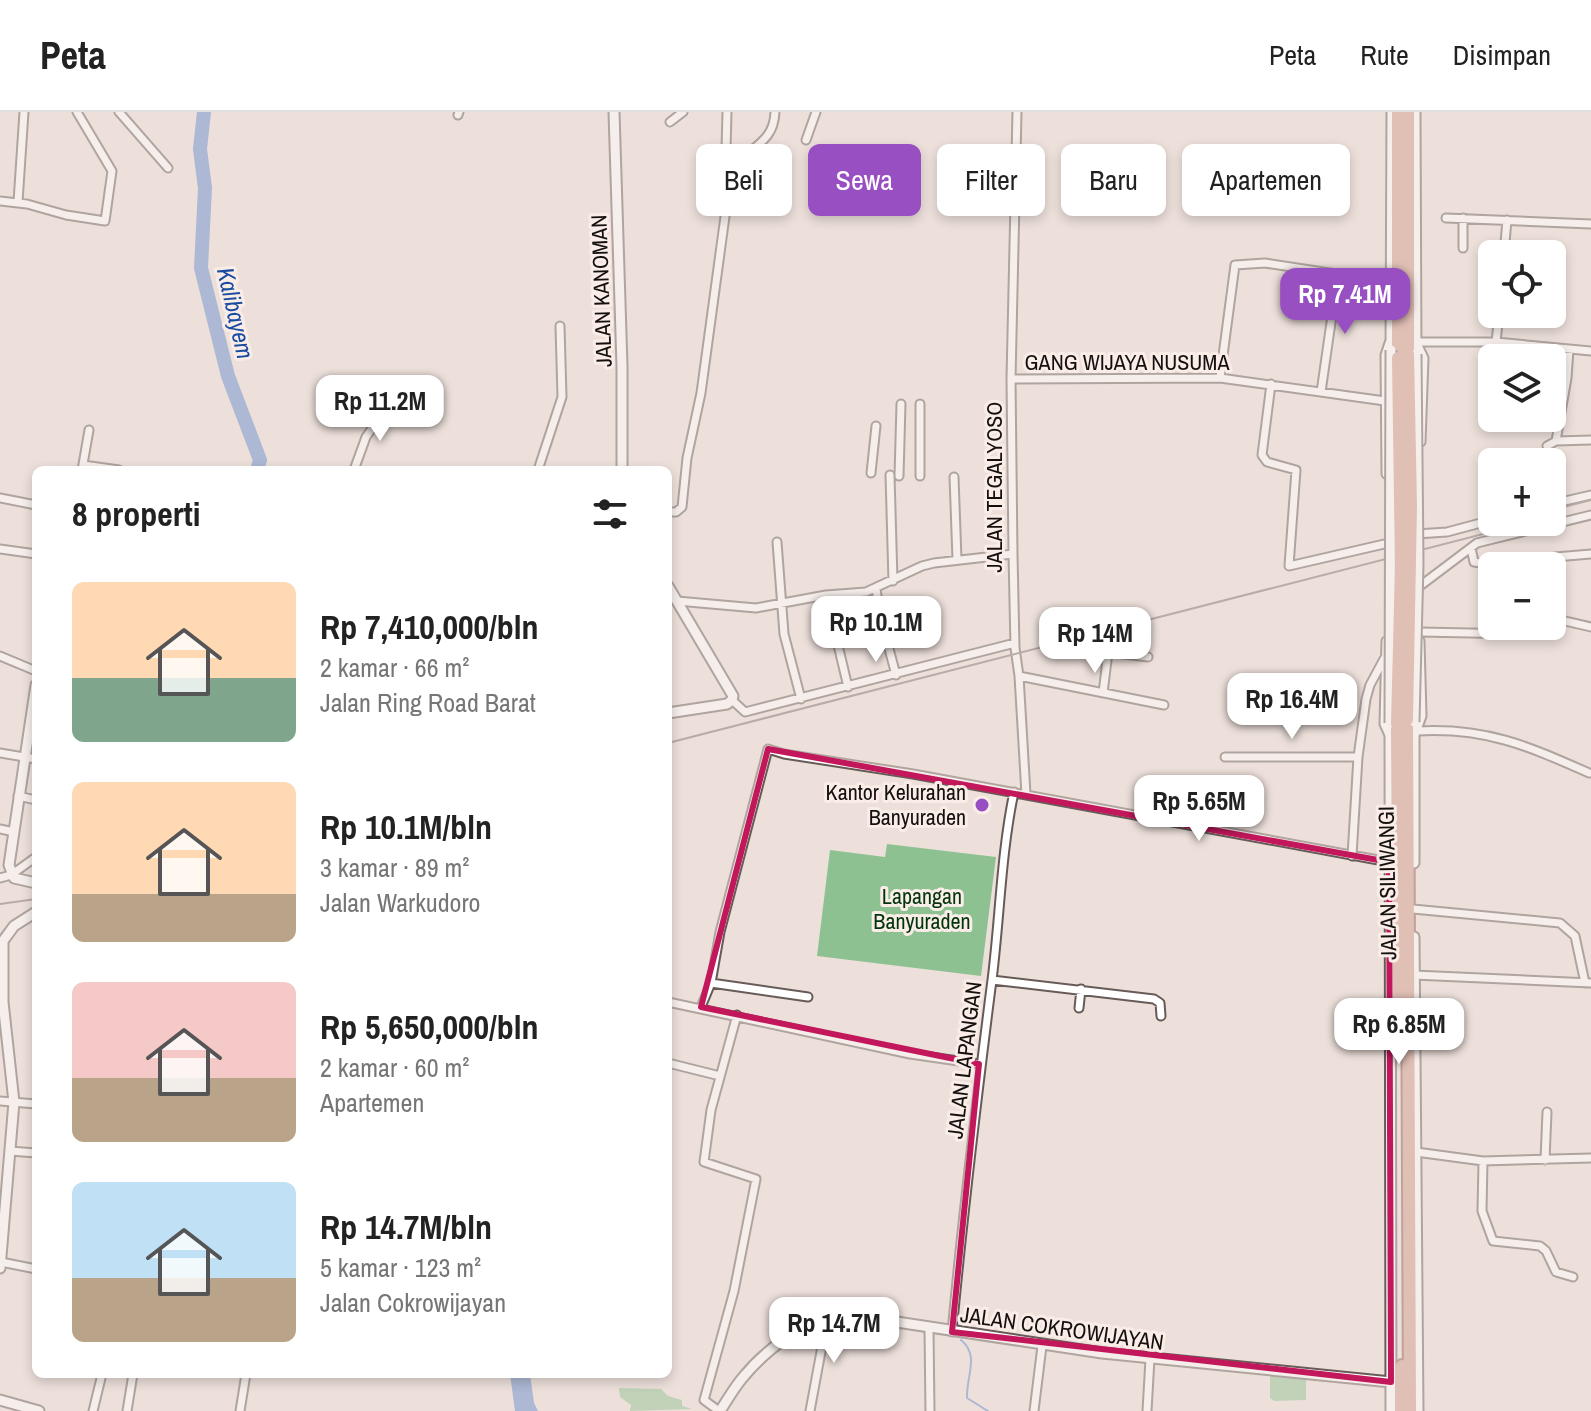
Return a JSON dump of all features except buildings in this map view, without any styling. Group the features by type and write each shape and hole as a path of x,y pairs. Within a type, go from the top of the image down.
{"highway":[{"path":"1398,112 1405,346"},
{"path":"1405,346 1411,163 1408,112"},
{"name":"JALAN SILIWANGI","path":"1401,1411 1406,726 1411,506 1405,346"},
{"name":"JALAN SILIWANGI","path":"1406,726 1411,1087 1404,1102 1410,1411"}],"street":[{"path":"18,202 24,112"},
{"path":"0,201 105,221 112,171 77,112"},
{"path":"119,112 168,168"},
{"name":"JALAN KANOMAN","path":"614,112 622,466"},
{"path":"670,122 683,112"},
{"path":"726,144 727,112"},
{"path":"758,144 775,126 775,112"},
{"path":"806,140 816,112"},
{"name":"JALAN TEGALYOSO","path":"1017,112 1017,144"},
{"path":"1392,112 1389,282 1405,346 1406,726 1414,975 1411,1037"},
{"path":"1411,163 1415,112"},
{"path":"672,512 682,507 687,458 705,368 725,216"},
{"name":"JALAN TEGALYOSO","path":"1015,216 1011,379 1013,554 1015,643 1026,794"},
{"path":"1446,218 1591,224"},
{"path":"1463,218 1463,248"},
{"path":"1505,240 1507,220"},
{"path":"1220,378 1235,265 1265,263 1389,282"},
{"path":"1321,392 1338,274"},
{"path":"539,466 562,397 560,326"},
{"path":"1496,342 1498,328"},
{"path":"1389,544 1385,355 1405,346 1496,342 1591,351"},
{"path":"1405,346 1424,358 1420,532"},
{"path":"1556,441 1569,349"},
{"name":"GANG WIJAYA NUSUMA","path":"1011,379 1220,378 1385,401"},
{"path":"1271,384 1262,455 1267,462 1296,470 1289,566 1389,544 1420,532 1447,532 1478,524"},
{"path":"893,581 894,475 901,404"},
{"path":"920,404 920,476"},
{"path":"355,466 366,437 386,408"},
{"path":"871,473 876,426"},
{"path":"83,466 89,430"},
{"path":"1547,446 1556,441 1591,440"},
{"path":"954,477 957,559"},
{"path":"1566,501 1591,495"},
{"path":"0,498 32,504"},
{"path":"1420,586 1477,543 1591,515"},
{"path":"777,542 780,604 788,655 801,699"},
{"path":"1471,548 1474,562 1478,563"},
{"path":"0,549 32,553"},
{"path":"677,601 742,608 866,592 922,566 1013,554"},
{"path":"1566,556 1591,554"},
{"path":"1391,737 1422,716 1420,586 1406,577 1388,586 1385,656 1384,724 1391,737 1391,1411"},
{"path":"876,589 896,675"},
{"path":"672,593 720,671 732,693 732,700 745,712 1015,643"},
{"path":"826,595 848,687"},
{"path":"1566,621 1591,627"},
{"path":"1420,632 1478,633"},
{"path":"1103,693 1108,652 1148,657"},
{"path":"0,656 32,669"},
{"path":"1352,856 1358,757 1370,685 1385,656"},
{"path":"1019,676 1164,705"},
{"path":"672,713 706,709 732,700"},
{"path":"1406,726 1480,733 1541,751 1589,773"},
{"path":"32,738 31,758 18,796 9,865 11,875 17,880 32,882"},
{"path":"701,1007 711,983 720,932 768,749 784,754 901,770 1389,862"},
{"path":"0,753 31,758"},
{"path":"1225,757 1358,757"},
{"name":"JALAN LAPANGAN","path":"952,1332 979,1064 1014,792"},
{"path":"18,796 32,799"},
{"path":"0,829 14,832"},
{"path":"0,878 11,875 32,860"},
{"path":"1413,909 1560,923 1575,936 1588,983 1414,975"},
{"path":"32,914 4,931 3,941 3,1040 14,1102 0,1265 32,1269"},
{"path":"992,980 1154,999 1160,1003 1161,1016"},
{"path":"711,983 808,997"},
{"path":"1079,1008 1081,989"},
{"path":"672,1003 910,1054 979,1064"},
{"path":"737,1015 711,1110 704,1162 756,1179 734,1291 704,1400 720,1411 747,1371 774,1347 828,1314"},
{"path":"672,1064 720,1076"},
{"path":"1411,1087 1416,1152 1418,1411"},
{"path":"0,1101 32,1104"},
{"path":"1545,1160 1547,1112"},
{"path":"10,1151 32,1153"},
{"path":"1416,1152 1483,1161 1591,1158"},
{"path":"1483,1161 1482,1211 1493,1241 1540,1246 1546,1251 1556,1272 1573,1277"},
{"path":"810,1411 828,1314"},
{"name":"JALAN COKROWIJAYAN","path":"828,1314 852,1314 1042,1346 1391,1382"},
{"path":"929,1328 930,1411"},
{"path":"1034,1411 1042,1346"},
{"path":"1147,1411 1150,1359"},
{"path":"93,1411 101,1378"},
{"path":"127,1411 132,1378"},
{"path":"240,1411 245,1378"},
{"path":"0,1400 39,1411"}],"highlighted area":[{"path":"768,749 1389,862 1391,1382 952,1332 979,1064 701,1007"}],"green space":[{"name":"Lapangan Banyuraden","path":"887,844 996,857 981,976 817,956 830,850 885,857"},
{"path":"1270,1374 1306,1377 1306,1400 1274,1401 1270,1398"},
{"path":"619,1388 661,1389 668,1396 682,1400 682,1406 692,1409 630,1411 631,1405 620,1397"}],"water":[{"path":"511,1378 531,1378 538,1411 515,1411"}],"waterway":[{"name":"Kalibayem","path":"204,112 200,149 205,188 201,268 228,376 260,460 258,466"},
{"path":"961,1340 967,1346 971,1359 967,1398 988,1411"}],"railway":[{"path":"1566,506 1591,500"},
{"path":"672,742 1478,535"},
{"path":"0,904 32,900"}],"place":[{"name":"Kantor Kelurahan Banyuraden","path":"982,805"}]}
